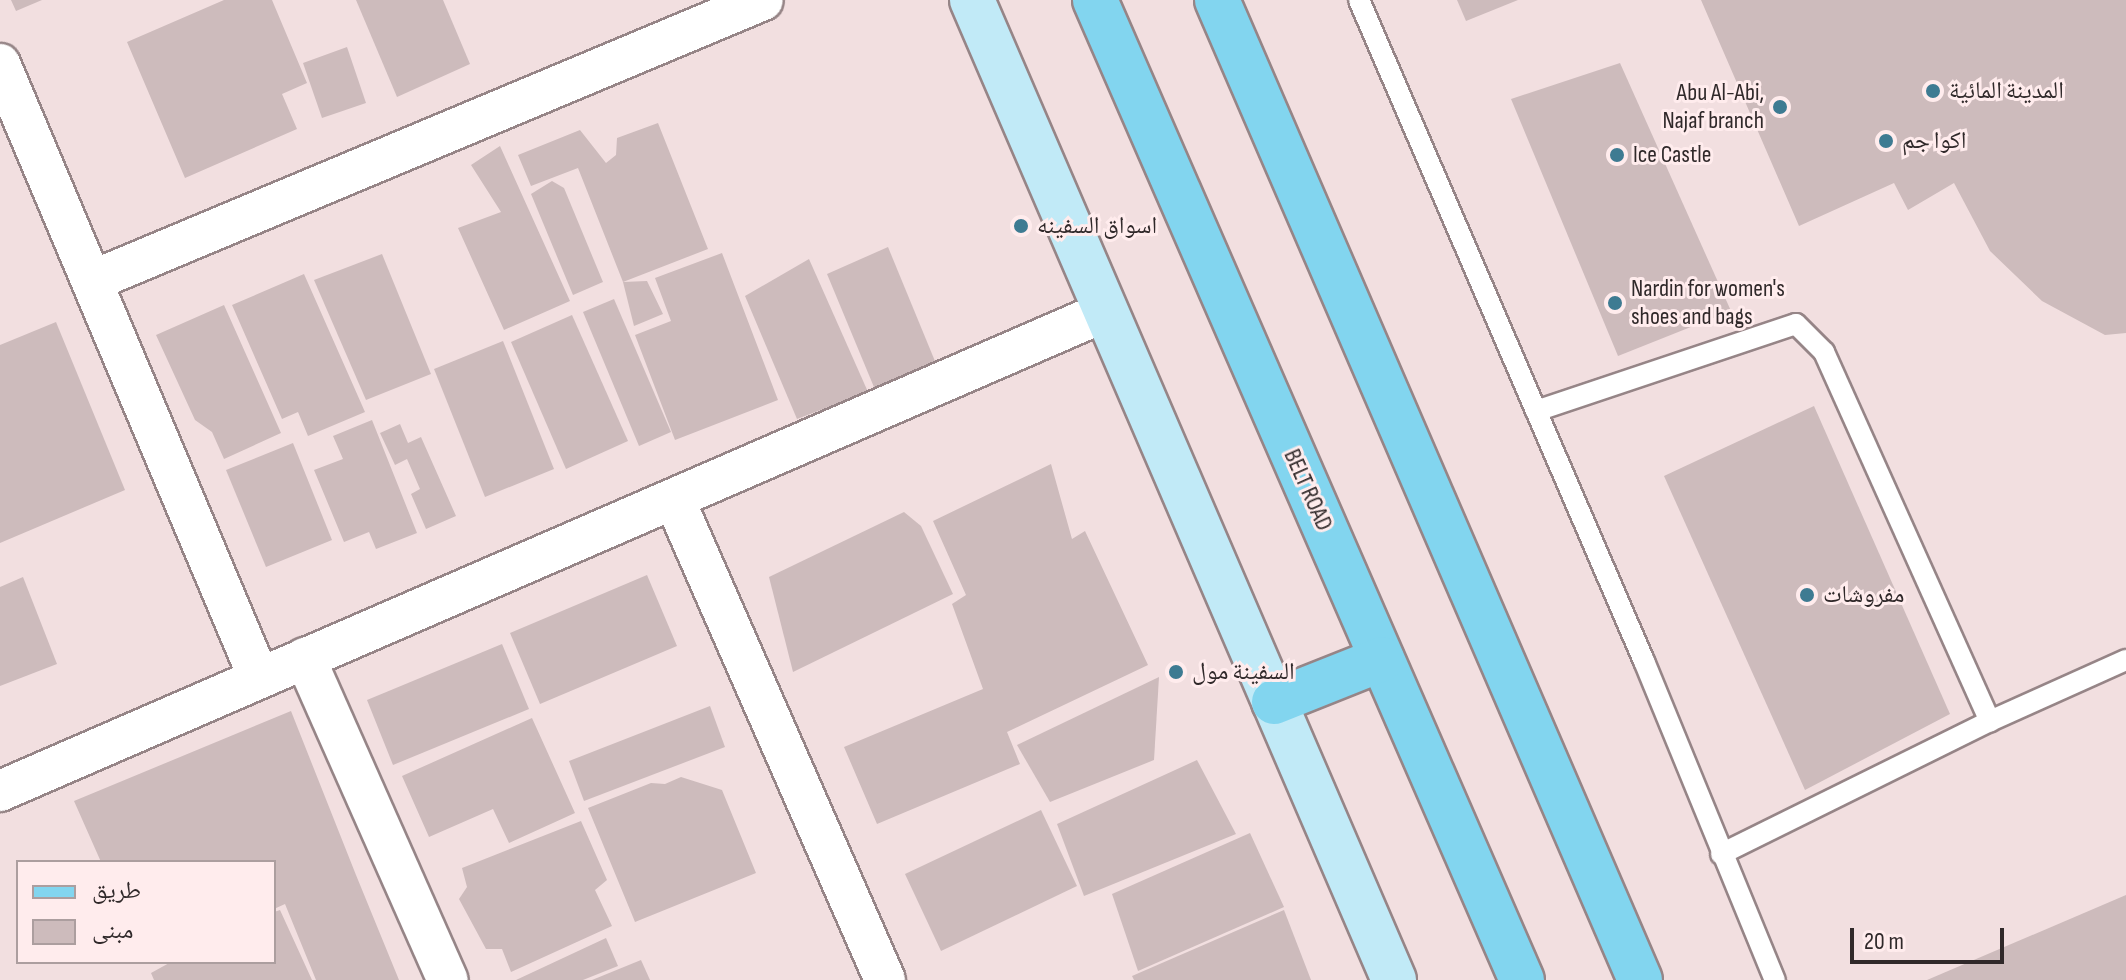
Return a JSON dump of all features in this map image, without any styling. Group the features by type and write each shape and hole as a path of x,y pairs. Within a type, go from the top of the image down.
{"main road":[{"path":"972,0 1394,980"},
{"name":"BELT ROAD","path":"1095,0 1522,980"},
{"path":"1217,0 1640,980"},
{"path":"1274,702 1382,659"}],"street":[{"path":"92,281 763,0"},
{"path":"0,64 259,678"},
{"path":"0,791 1106,311"},
{"path":"674,499 885,980"},
{"path":"305,658 448,980"}],"lane":[{"path":"1359,0 1644,661 1775,980"},
{"path":"1536,411 1796,324 1824,352 1990,721"},
{"path":"1721,854 1990,721 2126,660"}],"building":[{"path":"11,0 42,0 16,11"},
{"path":"224,0 272,0 307,83 282,94 297,129 185,178 127,42"},
{"path":"356,0 443,0 470,64 397,97"},
{"path":"1457,0 1518,0 1466,21"},
{"name":"المدينة المائية","path":"1701,0 2126,0 2126,333 2105,335 2042,301 1990,251 1954,183 1908,210 1894,183 1799,226"},
{"path":"347,47 366,103 322,118 303,63"},
{"path":"1620,63 1731,311 1618,356 1511,99"},
{"path":"658,123 708,249 623,282 578,168 531,186 518,155 580,130 606,163 616,155 617,138"},
{"path":"500,146 570,301 504,330 458,228 501,212 471,165"},
{"path":"552,181 564,188 603,282 573,295 531,194"},
{"path":"888,247 937,366 876,392 827,274"},
{"path":"722,253 778,400 675,440 635,335 671,321 655,278"},
{"path":"382,254 431,374 366,400 314,280"},
{"path":"809,259 868,392 797,419 745,296"},
{"path":"304,274 365,412 308,436 298,412 282,419 232,305"},
{"path":"647,281 663,314 634,326 623,282"},
{"path":"614,299 671,432 639,446 583,312"},
{"path":"224,305 281,433 224,459 212,432 195,420 156,335"},
{"path":"572,315 628,441 566,469 511,342"},
{"path":"56,322 125,490 0,543 0,345"},
{"path":"503,341 554,469 485,497 434,369"},
{"name":"مفروشات","path":"1814,406 1950,714 1805,790 1664,476"},
{"path":"372,420 417,533 376,549 369,532 344,542 314,470 343,459 333,436"},
{"path":"400,424 408,443 421,437 456,516 426,529 411,494 420,489 407,459 395,465 380,433"},
{"path":"293,443 332,540 266,567 226,470"},
{"path":"1051,464 1072,539 1085,531 1148,665 1007,732 1020,764 877,824 844,747 983,689 952,604 966,595 933,521"},
{"path":"904,512 921,526 953,594 793,672 769,577"},
{"path":"647,575 677,646 540,704 510,633"},
{"path":"23,577 57,664 0,686 0,587"},
{"path":"502,644 529,709 393,765 367,700"},
{"path":"1159,677 1154,760 1050,802 1017,745"},
{"path":"710,706 725,747 584,801 569,761"},
{"path":"291,711 399,980 316,980 285,904 276,908 276,860 100,860 74,801"},
{"path":"532,718 575,813 509,843 493,809 429,837 402,776"},
{"path":"1197,760 1236,834 1084,896 1057,824"},
{"path":"681,777 722,790 756,873 635,922 588,808 651,783 665,784"},
{"path":"1041,810 1077,886 941,951 905,874"},
{"path":"581,821 607,880 595,890 612,926 511,972 502,949 486,949 459,899 467,887 462,868"},
{"path":"1250,833 1284,907 1138,971 1112,894"},
{"path":"2126,895 2126,980 1927,980"},
{"path":"280,910 312,980 154,980 151,973 167,964 276,964 276,911"},
{"path":"1284,910 1311,980 1134,980 1132,976"},
{"path":"606,938 618,966 583,980 516,980"},
{"path":"641,960 650,980 592,980"}],"place":[{"name":"المدينة المائية","path":"1933,91"},
{"name":"Abu Al-Abi, Najaf branch","path":"1780,107"},
{"name":"اكوا جم","path":"1886,141"},
{"name":"Ice Castle","path":"1617,155"},
{"name":"اسواق السفينه","path":"1021,226"},
{"name":"Nardin for women's shoes and bags","path":"1615,303"},
{"name":"مفروشات","path":"1807,595"},
{"name":"السفينة مول","path":"1176,672"}]}
